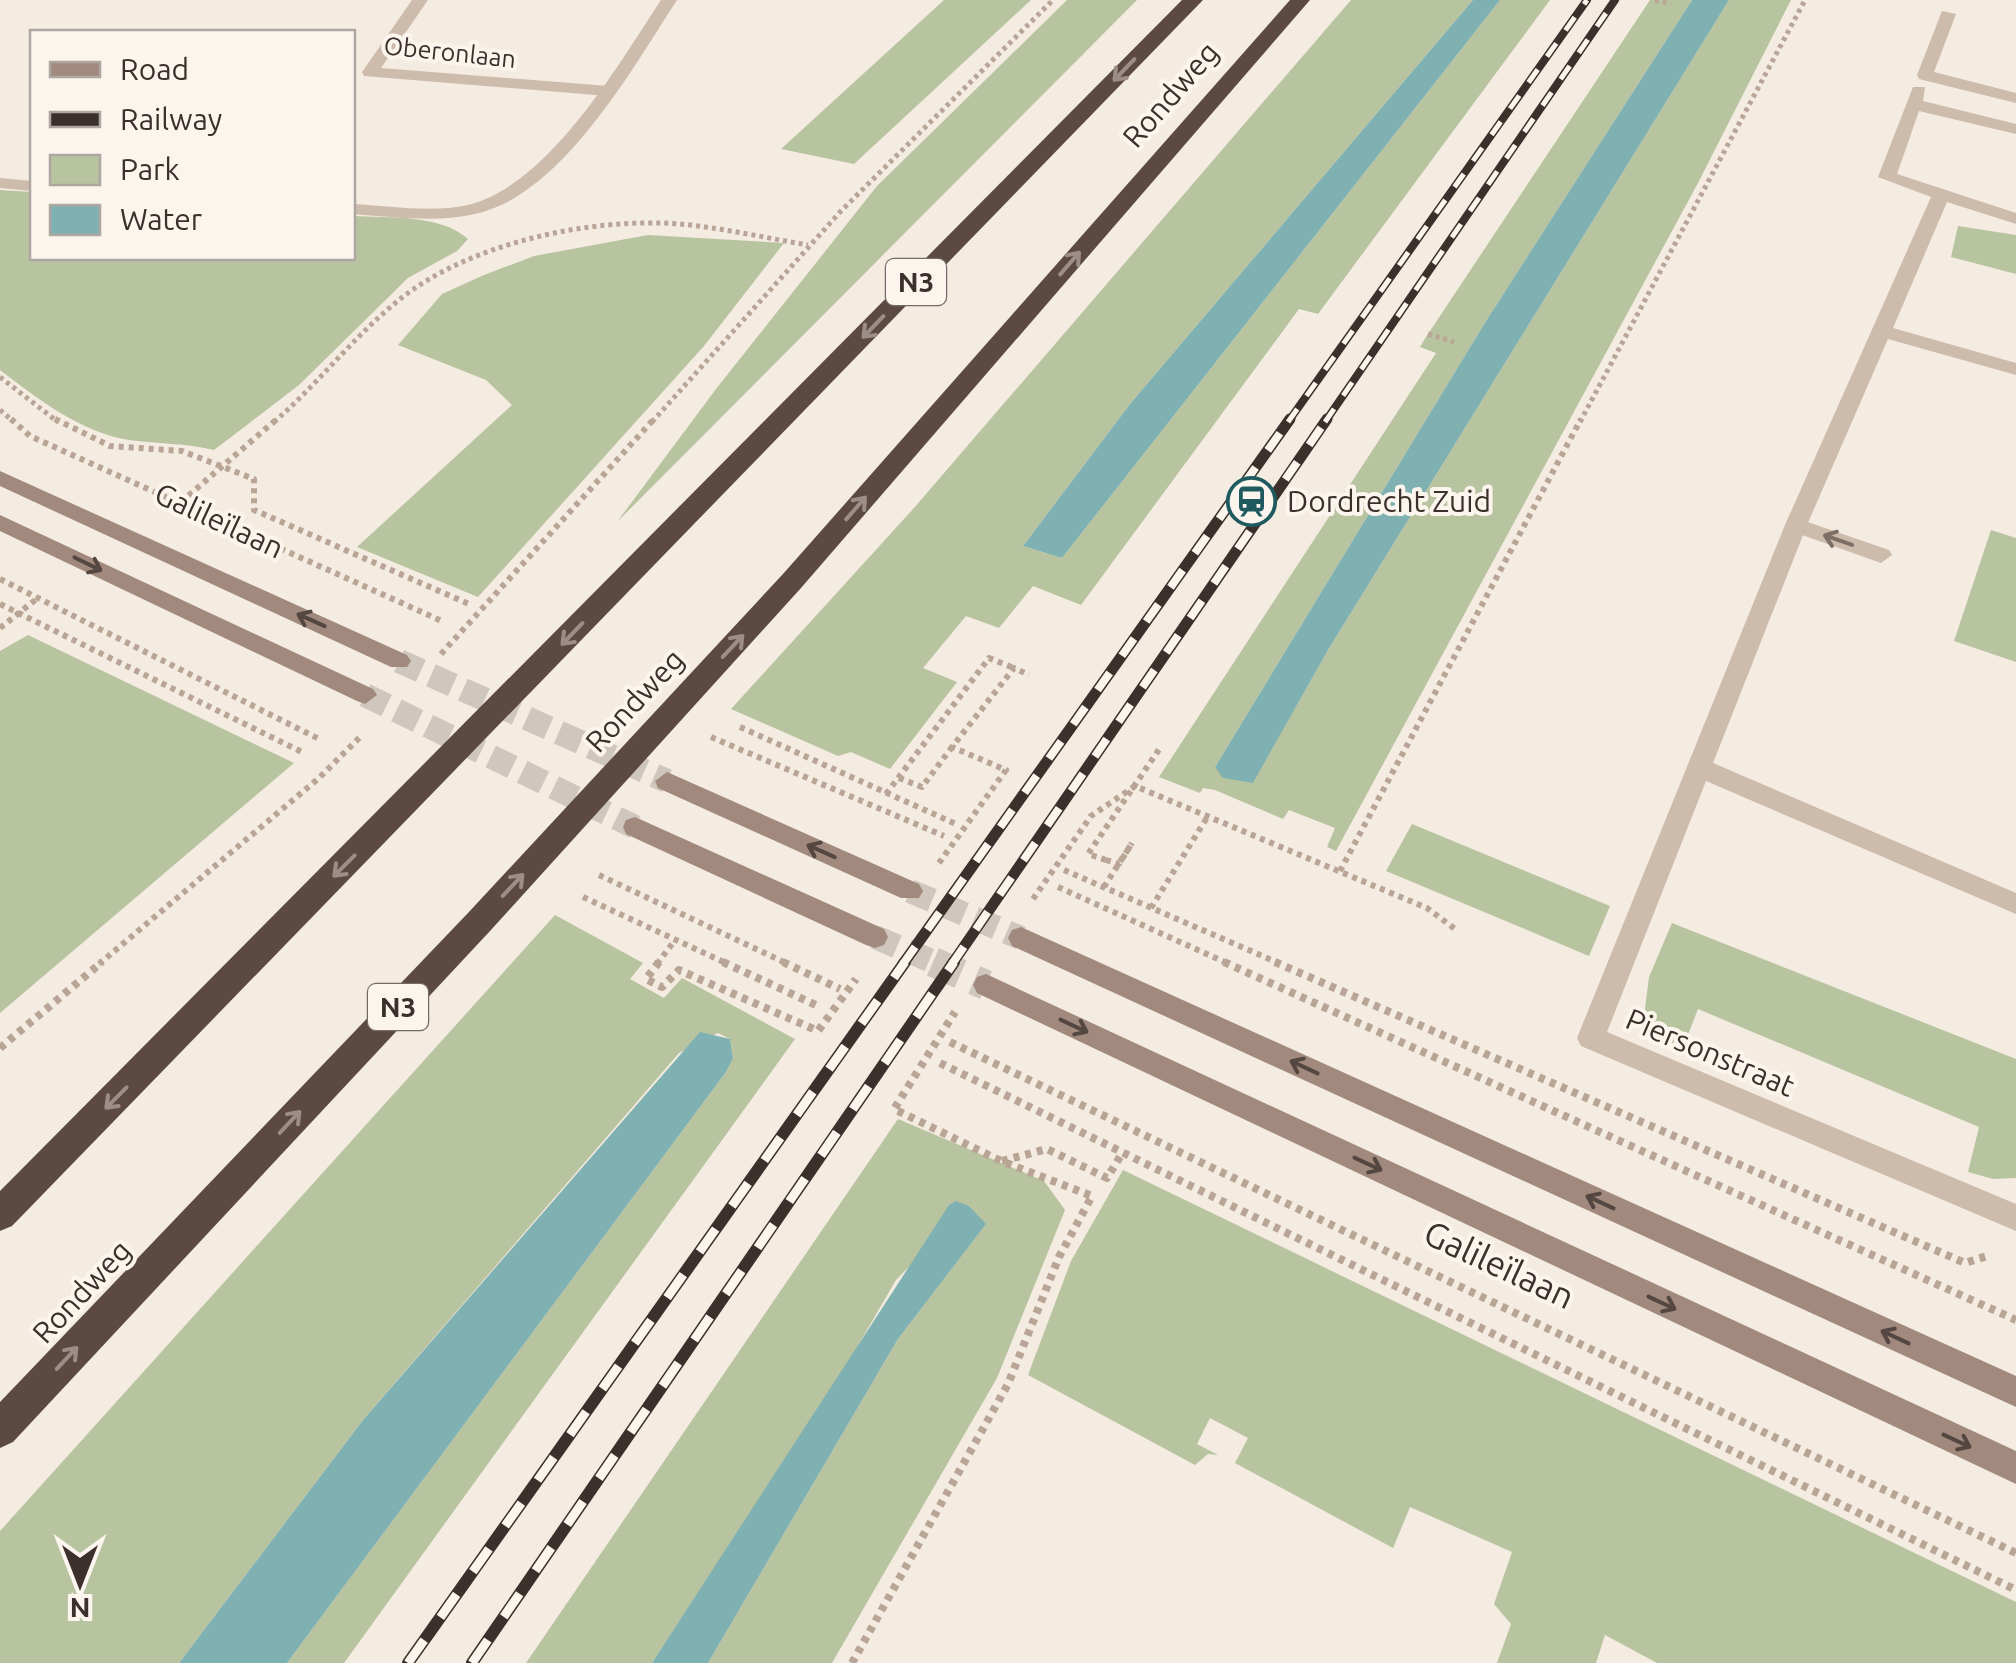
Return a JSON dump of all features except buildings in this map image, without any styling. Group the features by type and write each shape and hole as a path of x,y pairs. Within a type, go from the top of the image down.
{"highway":[{"name":"Rondweg","path":"0,1215 1192,0"},
{"name":"Rondweg","path":"0,1429 465,937 792,582 1300,0"}],"street":[{"name":"Oberonlaan","path":"420,0 370,72 608,92"},
{"path":"355,209 431,214 478,209 527,183 608,92 669,0"},
{"path":"1948,14 1887,178 1940,198 2016,219"},
{"path":"1924,75 2016,98"},
{"path":"1913,104 2016,129"},
{"path":"0,183 30,186"},
{"name":"Piersonstraat","path":"1940,198 1796,525 1702,769 1591,1038 2016,1218"},
{"path":"1879,330 2016,369"},
{"name":"Galileïlaan","path":"0,478 400,660"},
{"path":"0,522 365,695"},
{"path":"1796,525 1881,554"},
{"path":"1702,769 2016,904"},
{"path":"666,781 910,891"},
{"path":"635,827 875,937"},
{"path":"1020,938 2016,1392"},
{"name":"Galileïlaan","path":"986,985 2016,1468"}],"path":[{"path":"181,502 290,408 398,301 436,274 495,247 622,224 680,224 809,245 916,131 1053,0"},
{"path":"1655,0 1671,4"},
{"path":"1340,872 1805,0"},
{"path":"1428,334 1454,342"},
{"path":"0,377 60,424 110,446 182,451 254,479 254,510 469,604"},
{"name":"Galileïlaan","path":"0,410 30,436 444,622"},
{"path":"0,579 318,739"},
{"path":"0,628 39,597"},
{"path":"0,604 304,753"},
{"path":"886,794 989,658 1029,675"},
{"path":"899,778 922,788 1014,668"},
{"path":"740,727 956,824"},
{"path":"710,737 944,836"},
{"path":"952,747 1006,770 970,820"},
{"path":"1104,888 1132,843 1119,864 1106,860 1088,854 1160,748"},
{"path":"1135,786 1427,908 1455,929"},
{"path":"1060,859 1091,816 1135,786"},
{"path":"1151,908 1208,816"},
{"path":"1064,870 1965,1263 1992,1254 2004,1259"},
{"path":"599,875 840,989"},
{"path":"1058,886 2016,1320"},
{"path":"583,898 818,1006"},
{"path":"675,940 646,979 662,987 678,970 803,1027"},
{"name":"Galileïlaan","path":"950,1042 2016,1553"},
{"path":"940,1063 2016,1590"},
{"path":"852,1663 1008,1384 1059,1256 1092,1196 1001,1161 905,1115"},
{"path":"1001,1161 1047,1149 1107,1178 1123,1152"}],"green space":[{"path":"944,0 1031,0 854,164 781,149"},
{"path":"1067,0 1137,0 617,522 716,389 877,186"},
{"path":"1351,0 1473,0 1130,404 1023,546 1062,558 1500,0 1550,0 1318,314 1299,309 1081,605 1033,586 999,628 966,616 923,668 957,682 890,769 851,752 838,756 731,709 914,508"},
{"path":"1650,0 1692,0 1486,321 1215,767 1253,782 1328,650 1729,0 1791,0 1698,183 1336,851 1327,847 1335,828 1289,810 1283,819 1215,790 1203,788 1200,793 1159,777 1436,353 1420,347 1426,337"},
{"path":"0,190 30,192 30,260 355,260 355,216 429,221 468,239 457,251 408,278 299,385 214,450 129,440 94,430 60,413 0,370"},
{"path":"1958,226 2016,235 2016,274 1951,257"},
{"path":"648,235 784,243 704,346 478,597 357,547 512,405 486,380 398,345 442,294 534,256"},
{"path":"1991,530 2016,538 2016,662 1954,641"},
{"path":"28,635 294,763 0,1013 0,651"},
{"path":"1412,824 1610,906 1589,956 1386,871"},
{"path":"555,915 643,963 630,979 664,998 682,978 795,1039 344,1663 287,1663 726,1072 733,1057 730,1039 718,1033 679,1053 363,1420 179,1663 0,1663 0,1531"},
{"path":"1672,923 2016,1059 2016,1178 1993,1179 1968,1172 1979,1127 1698,1009 1682,1050 1657,1033 1644,1016 1649,977"},
{"path":"898,1119 1044,1181 1065,1210 997,1378 832,1663 708,1663 898,1339 985,1225 969,1206 896,1280 845,1368 652,1663 526,1663"},
{"path":"1123,1170 2016,1602 2016,1663 1657,1663 1605,1635 1596,1663 1497,1663 1511,1624 1494,1604 1512,1552 1410,1507 1393,1548 1235,1463 1248,1438 1210,1418 1197,1444 1218,1455 1208,1454 1195,1465 1028,1375 1071,1261"}],"water":[{"path":"1473,0 1500,0 1062,558 1023,546 1130,404"},
{"path":"1692,0 1729,0 1328,650 1253,783 1223,778 1215,767 1486,321"},
{"path":"700,1032 730,1039 733,1058 726,1072 287,1663 179,1663 363,1420"},
{"path":"956,1201 969,1206 986,1224 898,1339 708,1663 652,1663 949,1205"}],"tunnel":[{"path":"399,661 667,781"},
{"path":"365,695 635,827"},
{"path":"910,891 1021,938"},
{"path":"875,937 939,964"},
{"path":"933,962 986,985"}],"railway":[{"path":"1288,422 1587,0"},
{"path":"1325,422 1615,0"},
{"path":"903,964 1290,419"},
{"path":"952,964 1327,419"},
{"path":"408,1663 905,962"},
{"path":"472,1663 954,962"}],"place":[{"name":"Dordrecht Zuid","path":"1252,502"}]}
